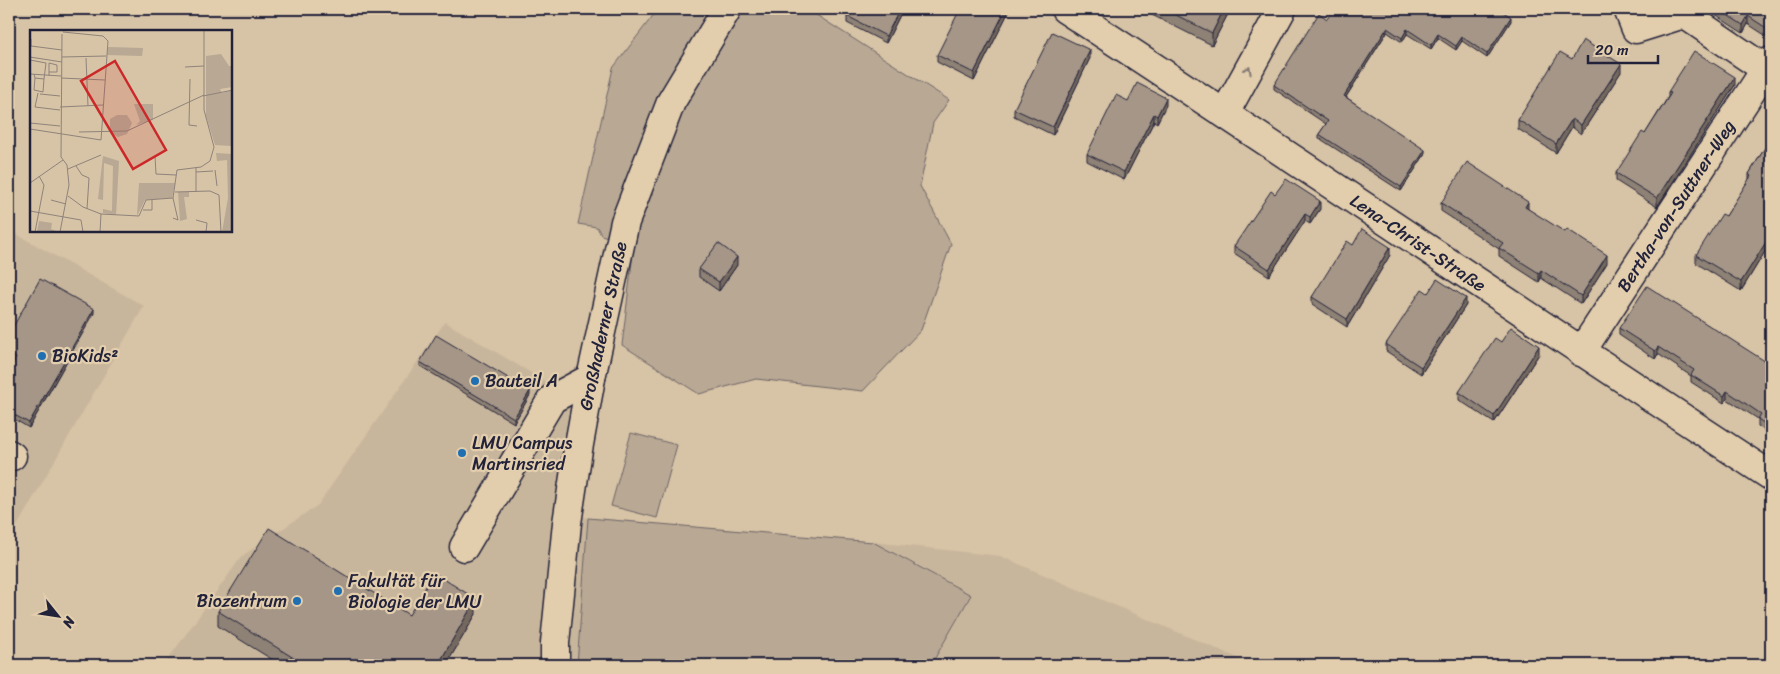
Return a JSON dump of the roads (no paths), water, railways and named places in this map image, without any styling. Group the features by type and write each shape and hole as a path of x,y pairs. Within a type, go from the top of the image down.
{"street":[{"name":"Großhaderner Straße","path":"555,665 555,644 567,523 591,378 626,222 671,102 727,9"},
{"name":"Lena-Christ-Straße","path":"1065,9 1225,113 1580,352 1771,476"},
{"path":"1225,113 1282,9"},
{"path":"1632,19 1684,14 1770,67"},
{"name":"Bertha-von-Suttner-Weg","path":"1580,352 1770,67"},
{"path":"464,547 552,399 591,378"}],"place":[{"name":"BioKids²","path":"42,356"},
{"name":"Bauteil A","path":"475,381"},
{"name":"LMU Campus Martinsried","path":"462,453"},
{"name":"Fakultät für Biologie der LMU","path":"338,591"},
{"name":"Biozentrum","path":"297,601"}]}
